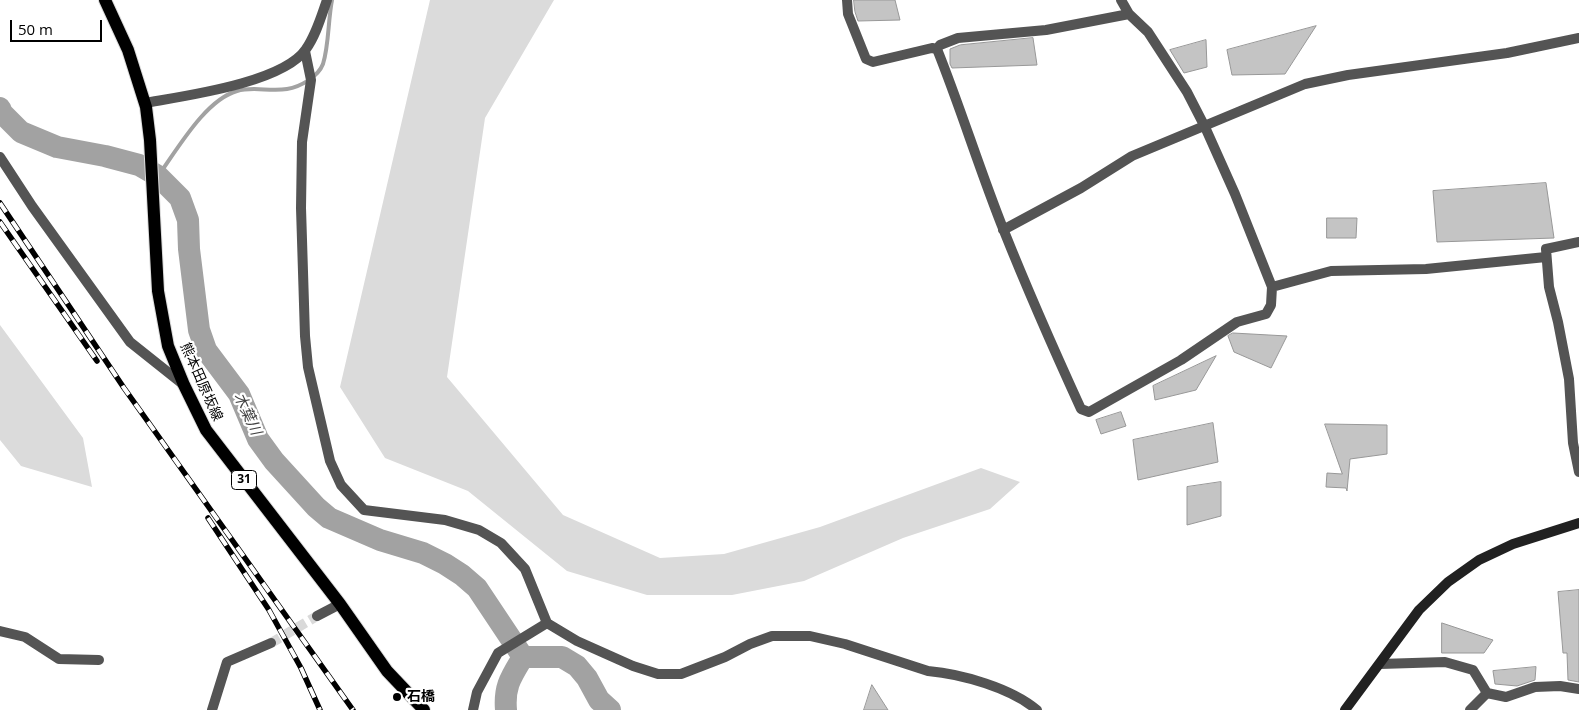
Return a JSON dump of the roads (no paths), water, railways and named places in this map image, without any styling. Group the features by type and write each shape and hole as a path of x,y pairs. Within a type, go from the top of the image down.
{"main road":[{"name":"熊本田原坂線","path":"105,0 128,50 145,103 150,140 152,210 158,291 168,346 184,385 206,430 340,604 387,671 424,710"}],"street":[{"path":"145,103 234,87 285,66 305,51 318,27 327,0"},
{"path":"847,0 848,14 866,58 873,62 932,48 937,49"},
{"path":"937,49 1003,230 1081,409 1089,412 1181,360 1237,322 1266,314 1271,305 1272,287 1235,194 1188,92 1148,32 1130,14 1121,0"},
{"path":"937,49 940,44 958,38 1046,30 1130,14"},
{"path":"1003,230 1081,188 1132,156 1305,84 1348,75 1507,52 1579,38"},
{"path":"305,51 311,80 302,142 301,208 304,336 308,366 330,461 341,485 364,510 445,520 479,530 501,543 525,570 547,623 577,642 633,666 658,674 681,674 724,658 750,644 772,636 810,636 845,644 928,672 940,672 990,685 1017,696 1037,710"},
{"path":"0,157 32,206 130,342 184,385"},
{"path":"1579,242 1546,249 1549,287 1569,379 1573,444 1579,472"},
{"path":"1272,287 1331,271 1426,269 1546,257"},
{"path":"1344,709 1380,664 1419,610 1448,582 1479,560 1513,544 1579,522"},
{"path":"317,616 340,604"},
{"path":"473,710 477,692 498,653 547,623"},
{"path":"0,631 25,636 59,659 99,660"},
{"path":"212,710 227,662 271,643"},
{"path":"1380,664 1446,662 1473,670 1487,693 1506,697 1535,688 1560,686 1579,690"},
{"path":"1470,710 1487,693"}],"waterway":[{"path":"158,176 203,115 225,96 243,90 281,90 292,88 308,81 321,69 325,57 332,0"},
{"name":"木葉川","path":"0,108 2,113 21,132 57,147 105,156 139,165 158,176 180,198 188,220 189,249 199,330 206,350 239,394 258,439 274,461 316,507 329,518 380,540 423,553 462,575 477,588 523,657 507,688 506,710"},
{"path":"523,657 562,657 577,666 587,678 599,700 610,710"}],"tunnel":[{"path":"271,643 317,616"}],"railway":[{"path":"0,203 124,388 353,710"},
{"path":"0,222 97,361"},
{"path":"208,518 269,610 301,668 320,710"}],"place":[{"name":"石橋","path":"397,697"}]}
